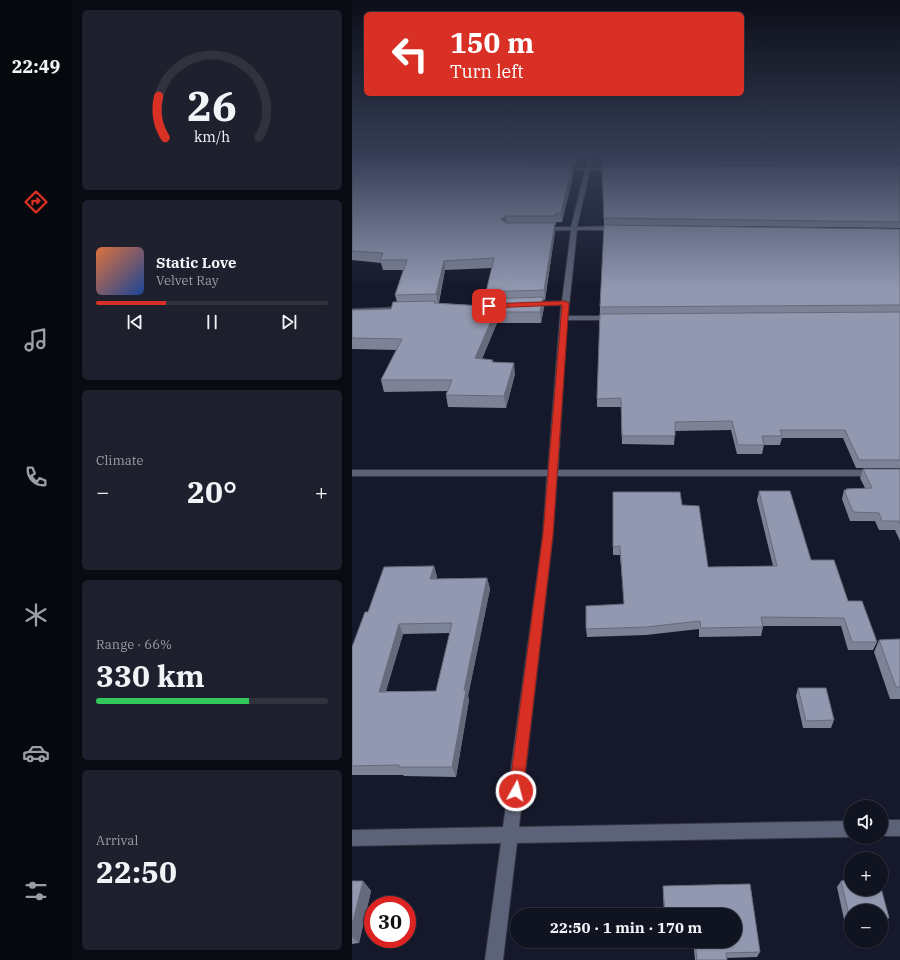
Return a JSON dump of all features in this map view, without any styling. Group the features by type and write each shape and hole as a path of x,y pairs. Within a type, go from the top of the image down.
{"street":[{"path":"494,960 548,534 565,303 574,228 581,200"},
{"path":"536,229 622,228"},
{"path":"526,304 565,303"},
{"path":"352,311 415,308"},
{"path":"564,318 620,318"},
{"path":"352,473 900,473"},
{"path":"888,828 900,828"},
{"path":"352,838 844,829"}],"building":[{"path":"352,200 564,200 561,213 556,213 556,216 506,216 501,219 506,223 555,223 544,290 486,292 494,258 444,261 436,294 395,295 407,260 380,260 383,253 352,251"},
{"path":"603,200 900,200 900,222 604,218"},
{"path":"604,225 900,229 900,305 600,307"},
{"path":"543,297 540,312 495,312 475,358 493,360 492,362 514,363 504,396 446,395 452,380 381,380 402,339 352,338 352,310 391,309 393,302 435,301 434,303 483,306 484,299"},
{"path":"900,312 900,460 859,460 845,430 780,430 782,436 762,436 764,445 738,445 732,421 675,422 675,436 622,436 621,398 597,399 600,314"},
{"path":"863,469 900,469 900,524 899,521 882,521 879,513 853,512 844,490 872,488"},
{"path":"759,491 790,491 811,560 834,560 848,601 862,601 877,642 852,642 844,618 761,617 763,627 701,628 700,621 646,627 586,629 586,606 624,604 620,546 613,547 613,492 680,492 682,505 699,506 708,567 777,566"},
{"path":"434,566 430,579 487,578 464,690 466,690 452,767 399,767 399,765 352,766 352,647 365,612 368,612 384,567","holes":["452,623 436,691 379,692 399,624"]},
{"path":"900,639 900,687 896,687 879,640"},
{"path":"798,688 826,688 834,720 806,721"},
{"path":"352,881 363,881 352,925"},
{"path":"841,881 844,881 844,894"},
{"path":"750,884 760,952 726,953 727,960 697,960 696,948 742,948 742,908 665,908 663,886"},
{"path":"845,896 883,896 885,904 846,904"}],"route":[{"path":"489,306 565,303 548,534 516,791"}]}
